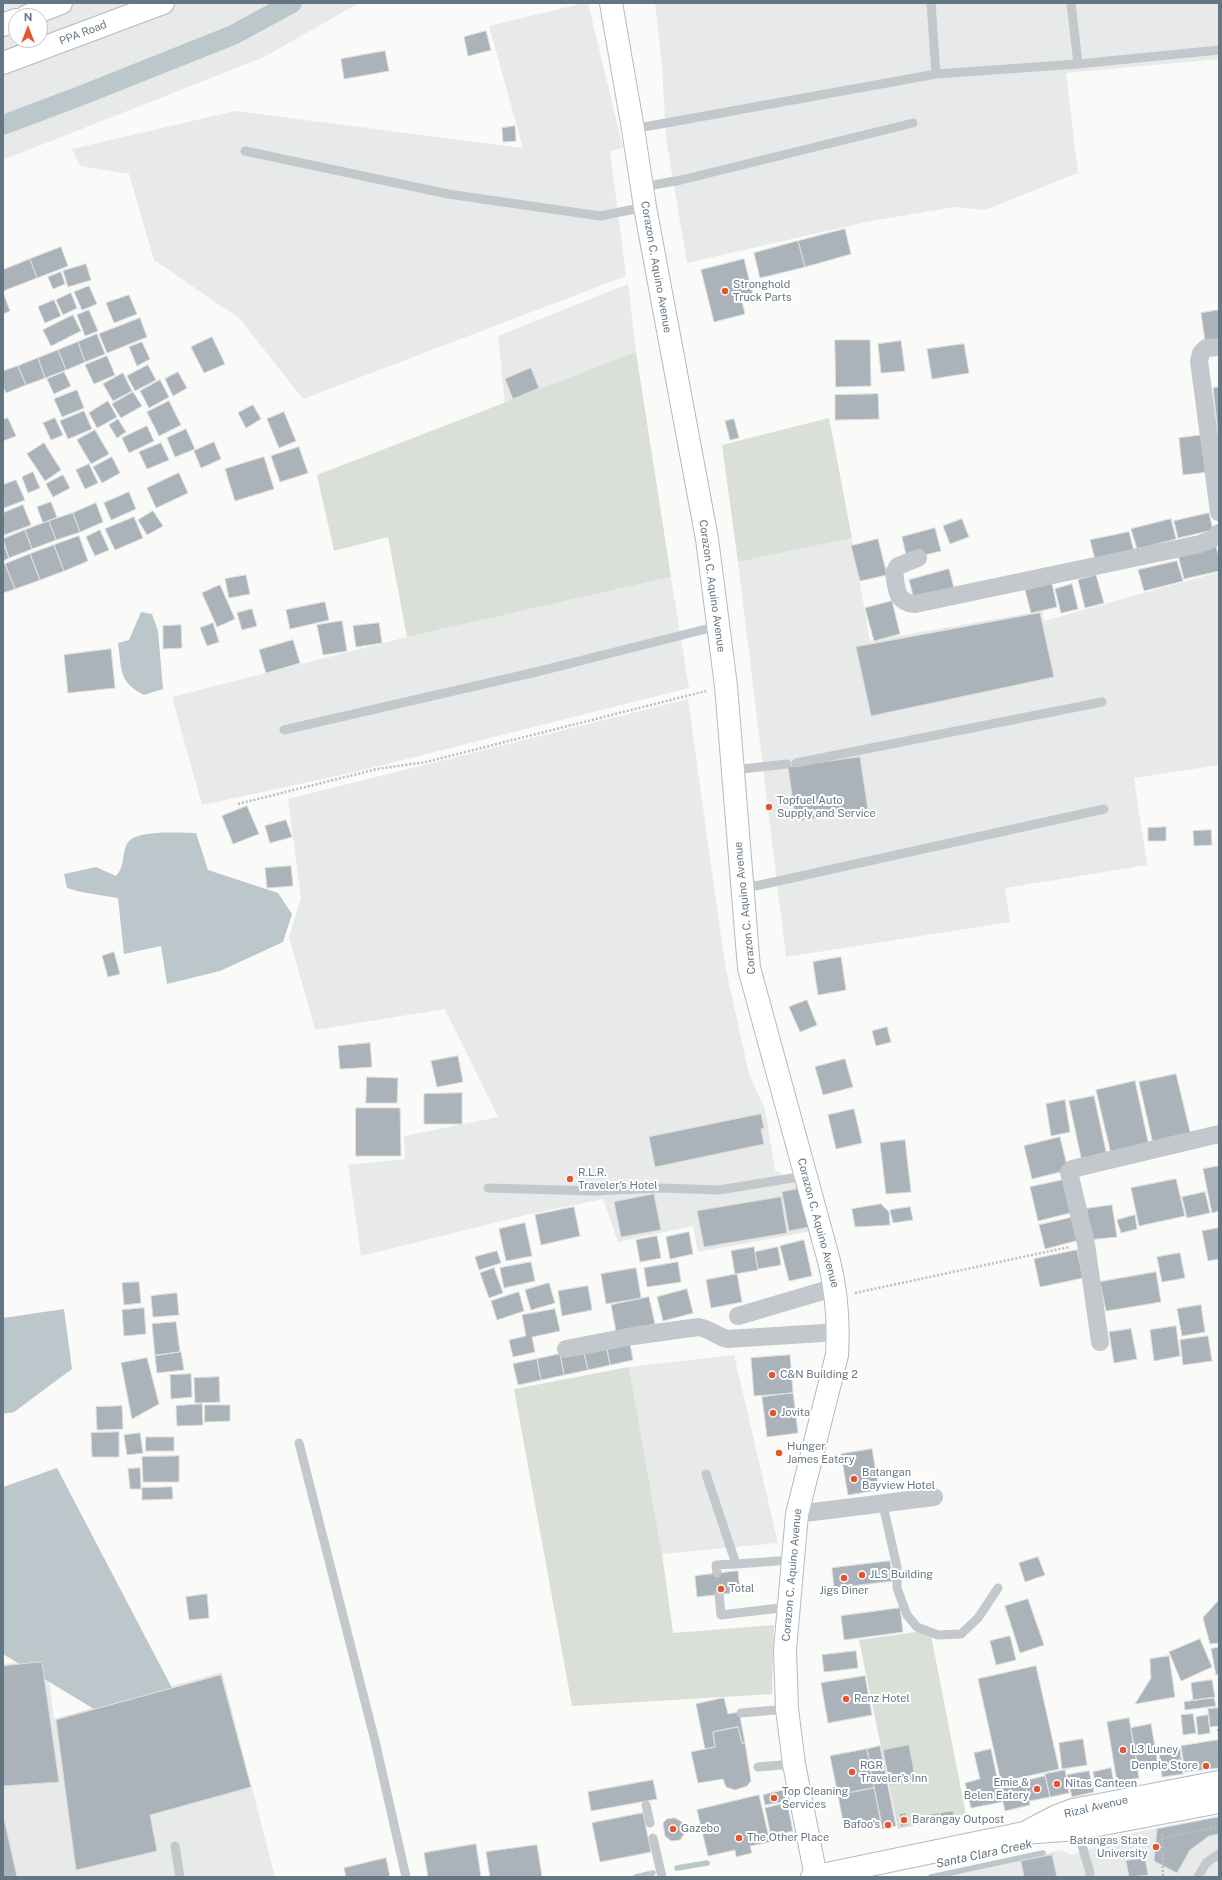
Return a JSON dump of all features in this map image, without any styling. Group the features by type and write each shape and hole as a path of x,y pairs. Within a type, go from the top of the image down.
{"main road":[{"path":"48,8 61,3"},
{"name":"PPA Road","path":"3,63 163,3"},
{"name":"Corazon C. Aquino Avenue","path":"611,3 644,197 707,540 726,686 749,968 836,1292 839,1332 837,1356 797,1514 785,1650 787,1709 794,1764 815,1877"},
{"name":"Rizal Avenue","path":"1075,1819 1219,1782"},
{"name":"Rizal Avenue","path":"815,1877 1024,1833 1057,1816 1075,1819 1219,1802"}],"street":[{"path":"1219,347 1206,348 1201,352 1199,361 1219,512"},
{"path":"918,558 898,566 894,573 900,598 906,603 915,604 1200,544 1212,539 1219,533"},
{"path":"1100,1342 1086,1244 1070,1175 1072,1169 1219,1134"},
{"path":"738,1316 836,1292"},
{"path":"566,1349 633,1336 699,1327 707,1328 716,1336 727,1339 839,1332"},
{"path":"797,1514 883,1505 934,1497"}],"lane":[{"path":"931,3 936,74"},
{"path":"1071,3 1078,64"},
{"path":"633,129 936,74 1078,64 1219,50"},
{"path":"245,151 448,194 600,216 681,180 913,123"},
{"path":"284,730 536,672 718,626"},
{"path":"732,770 791,763 1102,702"},
{"path":"742,889 1104,809"},
{"path":"488,1188 594,1191 662,1188 719,1190 805,1176"},
{"path":"299,1443 375,1741 406,1877"},
{"path":"706,1474 736,1564"},
{"path":"883,1505 897,1568 897,1588 907,1615 917,1627 938,1635 961,1634 978,1618 998,1588"},
{"path":"717,1574 716,1565 792,1560"},
{"path":"719,1594 721,1615 788,1607"},
{"path":"741,1713 787,1709"},
{"path":"758,1767 794,1764"},
{"path":"646,1805 650,1824"},
{"path":"1075,1819 1090,1873"},
{"path":"653,1838 662,1877"},
{"path":"175,1846 180,1877"},
{"path":"1198,1877 1206,1863 1219,1854"}],"path":[{"path":"238,804 377,769 426,762 726,686"},
{"path":"836,1292 886,1285 1086,1244"},
{"path":"1218,1729 1219,1734"},
{"path":"1163,1838 1219,1826"},
{"path":"1161,1827 1163,1838 1163,1877"}],"shaded area":[{"path":"3,3 359,3 264,57 3,160"},
{"path":"588,3 623,148 610,151 626,276 303,399 240,319 154,260 129,174 80,166 72,149 235,111 523,148 489,26"},
{"path":"655,3 1219,3 1219,59 1066,73 1078,173 985,210 954,207 866,222 687,263 666,139 662,65"},
{"path":"628,284 636,352 505,404 498,336"},
{"path":"636,352 671,577 407,637 388,537 334,551 317,475"},
{"path":"829,418 852,538 738,562 722,445"},
{"path":"852,538 870,641 1042,611 1044,621 1219,572 1219,765 1134,778 1147,865 1005,888 1010,922 786,957 738,562"},
{"path":"671,577 689,688 355,772 202,805 172,697 407,637"},
{"path":"141,612 152,614 158,631 163,689 144,695 125,680 121,667 118,643 129,640"},
{"path":"688,699 725,965 749,1074 765,1109 775,1170 803,1187 813,1231 698,1252 693,1226 618,1242 603,1199 530,1214 361,1256 348,1165 405,1159 404,1136 498,1117 445,1009 315,1030 289,937 301,898 288,799"},
{"path":"158,833 196,833 208,870 278,893 292,914 283,942 220,971 167,984 161,946 124,954 118,898 81,892 67,888 64,874 96,867 116,876 121,868 125,848 131,839"},
{"path":"64,1309 72,1369 14,1412 3,1414 3,1318"},
{"path":"734,1355 778,1543 662,1554 629,1367"},
{"path":"629,1367 662,1554 673,1633 774,1625 772,1694 572,1706 514,1389"},
{"path":"57,1468 172,1688 94,1709 3,1654 3,1487"},
{"path":"930,1630 966,1815 898,1829 859,1640"},
{"path":"46,1660 54,1719 222,1672 275,1877 3,1877 3,1664"},
{"name":"Batangas State University","path":"1219,1817 1219,1877 937,1877 1062,1850 1070,1855 1103,1845 1105,1838"}],"building":[{"path":"486,31 491,50 468,56 464,37"},
{"path":"385,51 389,71 344,79 341,59"},
{"path":"515,126 516,141 503,142 502,128"},
{"path":"845,229 851,254 805,267 798,241"},
{"path":"798,241 805,267 760,278 754,253"},
{"path":"61,247 68,266 37,278 30,259"},
{"path":"30,259 37,278 3,291 3,270"},
{"path":"744,259 753,295 741,298 745,314 714,322 701,270"},
{"path":"86,264 91,280 68,287 63,271"},
{"path":"61,272 65,284 53,289 48,277"},
{"path":"89,286 97,304 82,310 74,292"},
{"path":"71,293 77,308 63,315 56,300"},
{"path":"3,295 10,311 3,314"},
{"path":"129,295 137,314 114,323 106,303"},
{"path":"54,300 61,316 45,323 38,307"},
{"path":"89,310 98,331 85,336 77,315"},
{"path":"1219,310 1219,339 1205,341 1201,313"},
{"path":"73,315 81,331 51,346 43,330"},
{"path":"140,318 147,337 107,353 99,334"},
{"path":"97,334 105,354 85,362 78,342"},
{"path":"212,337 225,364 204,373 191,347"},
{"path":"835,340 870,340 871,386 836,387"},
{"path":"901,341 905,371 881,373 878,344"},
{"path":"78,342 85,362 66,370 58,350"},
{"path":"142,342 150,359 137,366 129,347"},
{"path":"964,344 969,373 932,379 927,349"},
{"path":"58,350 66,370 45,378 38,358"},
{"path":"107,356 115,375 94,384 85,365"},
{"path":"38,358 45,378 26,385 18,366"},
{"path":"148,365 156,380 135,391 127,376"},
{"path":"18,366 26,385 6,393 3,386 3,371"},
{"path":"531,368 539,388 513,399 505,379"},
{"path":"64,372 71,386 54,394 47,379"},
{"path":"178,372 187,388 173,396 165,379"},
{"path":"123,373 132,391 113,401 103,384"},
{"path":"160,380 169,397 149,408 140,391"},
{"path":"1219,387 1219,432 1218,432 1213,388"},
{"path":"77,390 84,408 62,417 54,399"},
{"path":"133,392 142,406 121,418 112,404"},
{"path":"878,394 879,419 835,420 835,395"},
{"path":"108,401 117,417 97,428 89,413"},
{"path":"169,401 181,425 159,436 147,412"},
{"path":"253,405 261,419 246,428 238,413"},
{"path":"84,411 92,429 68,439 60,421"},
{"path":"284,412 296,441 279,448 267,419"},
{"path":"8,418 16,436 3,441 3,420"},
{"path":"55,418 63,435 51,440 43,423"},
{"path":"118,419 126,432 117,438 109,425"},
{"path":"734,419 739,438 730,440 725,421"},
{"path":"147,426 154,441 129,453 122,438"},
{"path":"186,429 195,449 175,457 167,438"},
{"path":"95,430 109,454 91,464 77,440"},
{"path":"1203,435 1208,472 1183,475 1179,438"},
{"path":"214,442 221,459 201,468 194,451"},
{"path":"44,443 61,470 45,481 27,454"},
{"path":"161,443 169,460 147,469 139,452"},
{"path":"299,447 308,473 280,482 271,456"},
{"path":"112,457 120,473 102,483 93,467"},
{"path":"264,457 274,489 235,501 225,469"},
{"path":"89,464 98,483 85,489 76,470"},
{"path":"33,472 40,488 28,493 22,477"},
{"path":"179,473 188,493 156,508 147,488"},
{"path":"63,475 70,488 53,497 46,484"},
{"path":"16,480 25,500 4,508 3,485"},
{"path":"129,492 136,509 111,520 104,503"},
{"path":"51,502 57,517 43,523 37,507"},
{"path":"96,503 103,522 80,532 73,513"},
{"path":"23,505 31,525 4,535 3,513"},
{"path":"153,511 163,526 147,535 138,520"},
{"path":"73,513 80,532 56,540 49,521"},
{"path":"1209,513 1213,530 1178,538 1174,521"},
{"path":"134,517 143,538 115,550 105,529"},
{"path":"962,519 969,537 950,544 943,526"},
{"path":"1171,519 1176,539 1137,549 1131,529"},
{"path":"49,521 56,540 32,549 25,530"},
{"path":"935,528 941,551 907,559 902,537"},
{"path":"25,530 32,549 9,558 3,539"},
{"path":"100,530 109,550 95,556 86,537"},
{"path":"1129,532 1134,551 1095,559 1090,540"},
{"path":"79,536 88,561 64,571 54,545"},
{"path":"878,539 887,575 860,581 851,546"},
{"path":"3,543 9,558 3,561"},
{"path":"54,545 64,571 40,580 30,554"},
{"path":"1216,546 1219,557 1219,571 1184,579 1178,555"},
{"path":"30,554 40,580 15,589 5,564"},
{"path":"1177,561 1183,581 1144,591 1138,570"},
{"path":"5,564 15,589 3,593 3,565"},
{"path":"949,569 956,596 916,606 909,580"},
{"path":"246,575 250,594 229,598 225,579"},
{"path":"1096,575 1104,603 1085,608 1078,580"},
{"path":"1052,584 1057,607 1031,613 1025,590"},
{"path":"1072,584 1078,609 1061,613 1055,589"},
{"path":"220,585 235,619 217,627 202,593"},
{"path":"892,601 900,634 874,641 865,608"},
{"path":"325,602 329,620 290,629 286,610"},
{"path":"252,609 257,626 242,630 237,613"},
{"path":"1040,613 1054,677 871,716 856,647"},
{"path":"342,621 347,651 323,655 317,625"},
{"path":"213,623 219,642 207,646 200,628"},
{"path":"379,623 382,643 356,647 353,626"},
{"path":"181,625 182,648 163,649 163,626"},
{"path":"293,640 300,663 266,673 259,650"},
{"path":"111,649 115,688 68,693 64,655"},
{"path":"860,757 868,810 796,821 788,767"},
{"path":"247,806 259,834 233,844 222,816"},
{"path":"286,820 292,837 270,843 265,826"},
{"path":"1166,827 1166,841 1148,841 1148,828"},
{"path":"1211,830 1212,845 1194,846 1193,831"},
{"path":"291,866 293,886 267,888 265,868"},
{"path":"114,952 120,974 108,977 102,956"},
{"path":"841,957 846,990 818,995 813,962"},
{"path":"807,1000 817,1025 800,1032 789,1007"},
{"path":"887,1027 891,1042 876,1046 872,1031"},
{"path":"370,1043 372,1067 340,1069 338,1046"},
{"path":"458,1056 463,1082 437,1087 431,1061"},
{"path":"845,1059 853,1087 823,1095 815,1067"},
{"path":"1176,1074 1191,1136 1153,1144 1139,1082"},
{"path":"367,1077 398,1078 397,1103 366,1103"},
{"path":"1135,1081 1149,1146 1111,1154 1096,1090"},
{"path":"462,1093 462,1124 424,1124 424,1094"},
{"path":"1094,1096 1107,1156 1082,1162 1069,1101"},
{"path":"1065,1100 1070,1132 1051,1136 1046,1104"},
{"path":"356,1108 400,1108 401,1156 356,1156"},
{"path":"854,1109 862,1143 836,1149 828,1115"},
{"path":"761,1114 764,1128 761,1129 764,1144 655,1167 649,1137"},
{"path":"1060,1137 1068,1170 1032,1179 1024,1146"},
{"path":"905,1140 911,1192 886,1194 880,1143"},
{"path":"1219,1166 1219,1211 1212,1213 1203,1169"},
{"path":"1176,1179 1185,1216 1139,1226 1131,1188"},
{"path":"1063,1180 1070,1213 1038,1221 1030,1187"},
{"path":"802,1188 809,1227 789,1231 782,1192"},
{"path":"1205,1192 1210,1213 1187,1218 1182,1197"},
{"path":"654,1194 661,1230 621,1237 614,1202"},
{"path":"781,1197 787,1233 704,1247 697,1211"},
{"path":"881,1204 889,1212 890,1225 855,1227 852,1209"},
{"path":"1112,1205 1117,1237 1088,1240 1084,1209"},
{"path":"574,1207 580,1236 541,1245 535,1215"},
{"path":"910,1207 913,1220 893,1223 890,1210"},
{"path":"1135,1215 1137,1229 1121,1233 1117,1220"},
{"path":"1074,1217 1079,1240 1045,1249 1039,1225"},
{"path":"525,1223 532,1256 506,1261 499,1229"},
{"path":"1219,1228 1219,1259 1208,1261 1202,1231"},
{"path":"689,1232 693,1254 670,1259 666,1237"},
{"path":"657,1236 661,1258 640,1262 636,1240"},
{"path":"804,1240 812,1276 789,1281 780,1246"},
{"path":"754,1247 758,1270 735,1274 731,1251"},
{"path":"778,1247 781,1265 758,1269 755,1252"},
{"path":"1077,1250 1083,1278 1040,1287 1034,1259"},
{"path":"497,1251 501,1263 479,1270 475,1257"},
{"path":"1180,1253 1185,1278 1162,1282 1157,1257"},
{"path":"531,1262 535,1281 504,1288 500,1268"},
{"path":"678,1262 681,1282 647,1287 644,1268"},
{"path":"494,1268 503,1293 489,1298 480,1273"},
{"path":"636,1268 641,1298 606,1304 601,1274"},
{"path":"1156,1272 1161,1302 1106,1311 1100,1282"},
{"path":"737,1274 742,1302 711,1308 706,1280"},
{"path":"139,1282 141,1303 124,1305 122,1283"},
{"path":"549,1283 555,1303 531,1310 525,1290"},
{"path":"588,1286 592,1310 562,1316 558,1291"},
{"path":"687,1289 693,1313 663,1321 657,1297"},
{"path":"519,1292 524,1311 497,1320 491,1301"},
{"path":"177,1293 179,1315 153,1317 151,1296"},
{"path":"649,1297 655,1324 616,1331 611,1305"},
{"path":"1201,1305 1205,1332 1182,1336 1177,1309"},
{"path":"144,1308 146,1334 124,1336 122,1310"},
{"path":"555,1309 560,1331 532,1337 535,1352 513,1357 509,1340 526,1336 522,1315"},
{"path":"176,1322 180,1352 155,1355 152,1324"},
{"path":"1176,1326 1180,1356 1154,1361 1150,1330"},
{"path":"1131,1329 1137,1359 1114,1363 1109,1332"},
{"path":"1208,1336 1212,1361 1183,1365 1180,1340"},
{"path":"629,1339 633,1360 610,1365 606,1344"},
{"path":"606,1344 610,1365 588,1370 583,1348"},
{"path":"583,1348 588,1370 564,1375 560,1354"},
{"path":"181,1352 184,1370 157,1373 155,1356"},
{"path":"560,1354 564,1375 541,1380 537,1359"},
{"name":"C&N Building 2","path":"790,1355 793,1393 754,1396 751,1358"},
{"path":"147,1358 159,1404 132,1419 121,1363"},
{"path":"537,1359 541,1380 518,1385 513,1364"},
{"path":"191,1374 192,1397 171,1399 170,1375"},
{"path":"219,1377 220,1402 195,1403 194,1378"},
{"path":"793,1393 798,1433 767,1437 762,1397"},
{"path":"202,1404 203,1425 177,1426 176,1406"},
{"path":"205,1405 230,1405 230,1421 205,1422"},
{"path":"122,1406 123,1429 97,1430 96,1407"},
{"path":"119,1432 119,1457 92,1457 91,1433"},
{"path":"140,1433 143,1453 127,1455 124,1435"},
{"path":"146,1437 174,1437 174,1451 146,1451"},
{"path":"872,1449 879,1490 848,1495 841,1454"},
{"path":"179,1456 179,1482 143,1482 142,1457"},
{"path":"140,1468 141,1489 130,1489 128,1469"},
{"path":"172,1487 173,1499 142,1500 142,1488"},
{"path":"1038,1557 1045,1575 1025,1582 1019,1563"},
{"name":"JLS Building","path":"890,1561 893,1581 834,1588 832,1568"},
{"path":"738,1571 740,1592 697,1597 695,1576"},
{"path":"207,1594 209,1618 189,1620 186,1597"},
{"path":"1028,1599 1044,1645 1020,1653 1005,1606"},
{"path":"1219,1600 1219,1643 1210,1644 1203,1618"},
{"path":"900,1608 903,1632 844,1640 841,1616"},
{"path":"1010,1636 1016,1660 996,1665 990,1641"},
{"path":"1200,1639 1212,1667 1181,1681 1169,1652"},
{"path":"1219,1647 1219,1674 1216,1675 1211,1649"},
{"path":"856,1651 858,1668 824,1672 822,1655"},
{"path":"1169,1656 1175,1697 1135,1704 1151,1678 1150,1659"},
{"path":"42,1662 59,1782 3,1786 3,1666"},
{"path":"1036,1666 1059,1769 1001,1782 978,1679"},
{"path":"221,1675 251,1787 150,1815 157,1851 76,1870 56,1720"},
{"name":"Renz Hotel","path":"865,1676 872,1715 828,1723 821,1683"},
{"path":"1212,1680 1215,1697 1193,1700 1191,1683"},
{"path":"724,1698 728,1714 739,1712 745,1743 742,1743 738,1727 713,1732 715,1747 705,1749 696,1704"},
{"path":"1214,1698 1216,1706 1185,1710 1184,1702"},
{"path":"1218,1708 1219,1726 1210,1727 1208,1709"},
{"path":"1193,1714 1196,1733 1183,1735 1181,1715"},
{"path":"1208,1715 1210,1733 1198,1735 1196,1717"},
{"name":"L3 Luney","path":"1129,1718 1139,1778 1117,1782 1107,1722"},
{"path":"1151,1724 1158,1765 1138,1768 1131,1728"},
{"path":"738,1727 742,1743 745,1743 751,1781 747,1786 735,1790 726,1787 723,1779 698,1783 691,1752 715,1747 713,1732"},
{"path":"1083,1739 1087,1765 1062,1769 1059,1743"},
{"path":"1218,1740 1219,1768 1185,1772 1181,1746"},
{"path":"909,1745 916,1781 890,1785 883,1750"},
{"path":"880,1746 896,1826 882,1829 867,1749"},
{"name":"RGR Traveler's Inn","path":"867,1749 874,1788 838,1795 830,1756"},
{"path":"991,1749 1002,1802 971,1808 965,1783 980,1779 974,1753"},
{"path":"1180,1749 1183,1774 1162,1777 1159,1752"},
{"path":"1111,1768 1114,1783 1096,1786 1093,1772"},
{"name":"Nitas Canteen","path":"1065,1770 1069,1793 1050,1797 1045,1774"},
{"path":"1089,1771 1094,1792 1072,1797 1067,1775"},
{"name":"Emie & Belen Eatery","path":"1045,1776 1050,1797 1029,1801 1025,1781"},
{"path":"653,1780 657,1799 591,1811 588,1792"},
{"path":"1025,1783 1030,1805 1005,1811 1000,1789"},
{"path":"874,1788 881,1820 844,1827 838,1795"},
{"name":"Top Cleaning Services","path":"784,1790 786,1801 765,1805 763,1795"},
{"path":"759,1795 770,1842 750,1846 752,1853 736,1857 735,1850 708,1856 697,1810"},
{"path":"787,1803 793,1831 771,1836 765,1808"},
{"path":"953,1811 954,1817 941,1819 940,1813"},
{"path":"643,1813 651,1852 600,1862 592,1823"},
{"name":"Barangay Outpost","path":"906,1813 908,1825 901,1827 899,1814"},
{"path":"939,1813 940,1820 929,1822 928,1815"},
{"path":"927,1815 928,1822 919,1824 918,1817"},
{"path":"1219,1817 1219,1834 1209,1836 1190,1850 1177,1873 1154,1861 1157,1829"},
{"name":"Gazebo","path":"675,1818 682,1822 684,1834 680,1840 671,1841 665,1836 663,1823 667,1819"},
{"path":"4,1819 17,1877 3,1877"},
{"path":"476,1844 481,1877 428,1877 424,1853"},
{"path":"537,1845 542,1877 490,1877 486,1852"},
{"path":"1052,1855 1057,1877 1024,1877 1021,1861"},
{"path":"386,1858 390,1877 346,1877 344,1868"},
{"path":"1145,1858 1148,1875 1129,1877 1126,1861"}],"waterway":[{"path":"3,125 233,35 292,3"},
{"name":"Santa Clara Creek","path":"931,1877 1043,1853"},
{"path":"677,1868 707,1863"},
{"path":"636,1877 653,1873"}],"place":[{"name":"Stronghold Truck Parts","path":"725,291"},
{"name":"Topfuel Auto Supply and Service","path":"769,807"},
{"name":"R.L.R. Traveler's Hotel","path":"570,1179"},
{"name":"C&N Building 2","path":"772,1375"},
{"name":"Jovita","path":"773,1413"},
{"name":"Hunger James Eatery","path":"779,1453"},
{"name":"Batangan Bayview Hotel","path":"854,1479"},
{"name":"JLS Building","path":"862,1575"},
{"name":"Jigs Diner","path":"844,1578"},
{"name":"Total","path":"721,1589"},
{"name":"Renz Hotel","path":"846,1699"},
{"name":"L3 Luney","path":"1123,1750"},
{"name":"Denple Store","path":"1206,1766"},
{"name":"RGR Traveler's Inn","path":"852,1772"},
{"name":"Nitas Canteen","path":"1057,1784"},
{"name":"Emie & Belen Eatery","path":"1037,1789"},
{"name":"Top Cleaning Services","path":"774,1798"},
{"name":"Barangay Outpost","path":"904,1820"},
{"name":"Bafoo's","path":"888,1825"},
{"name":"Gazebo","path":"673,1829"},
{"name":"The Other Place","path":"739,1838"},
{"name":"Batangas State University","path":"1156,1847"}]}
